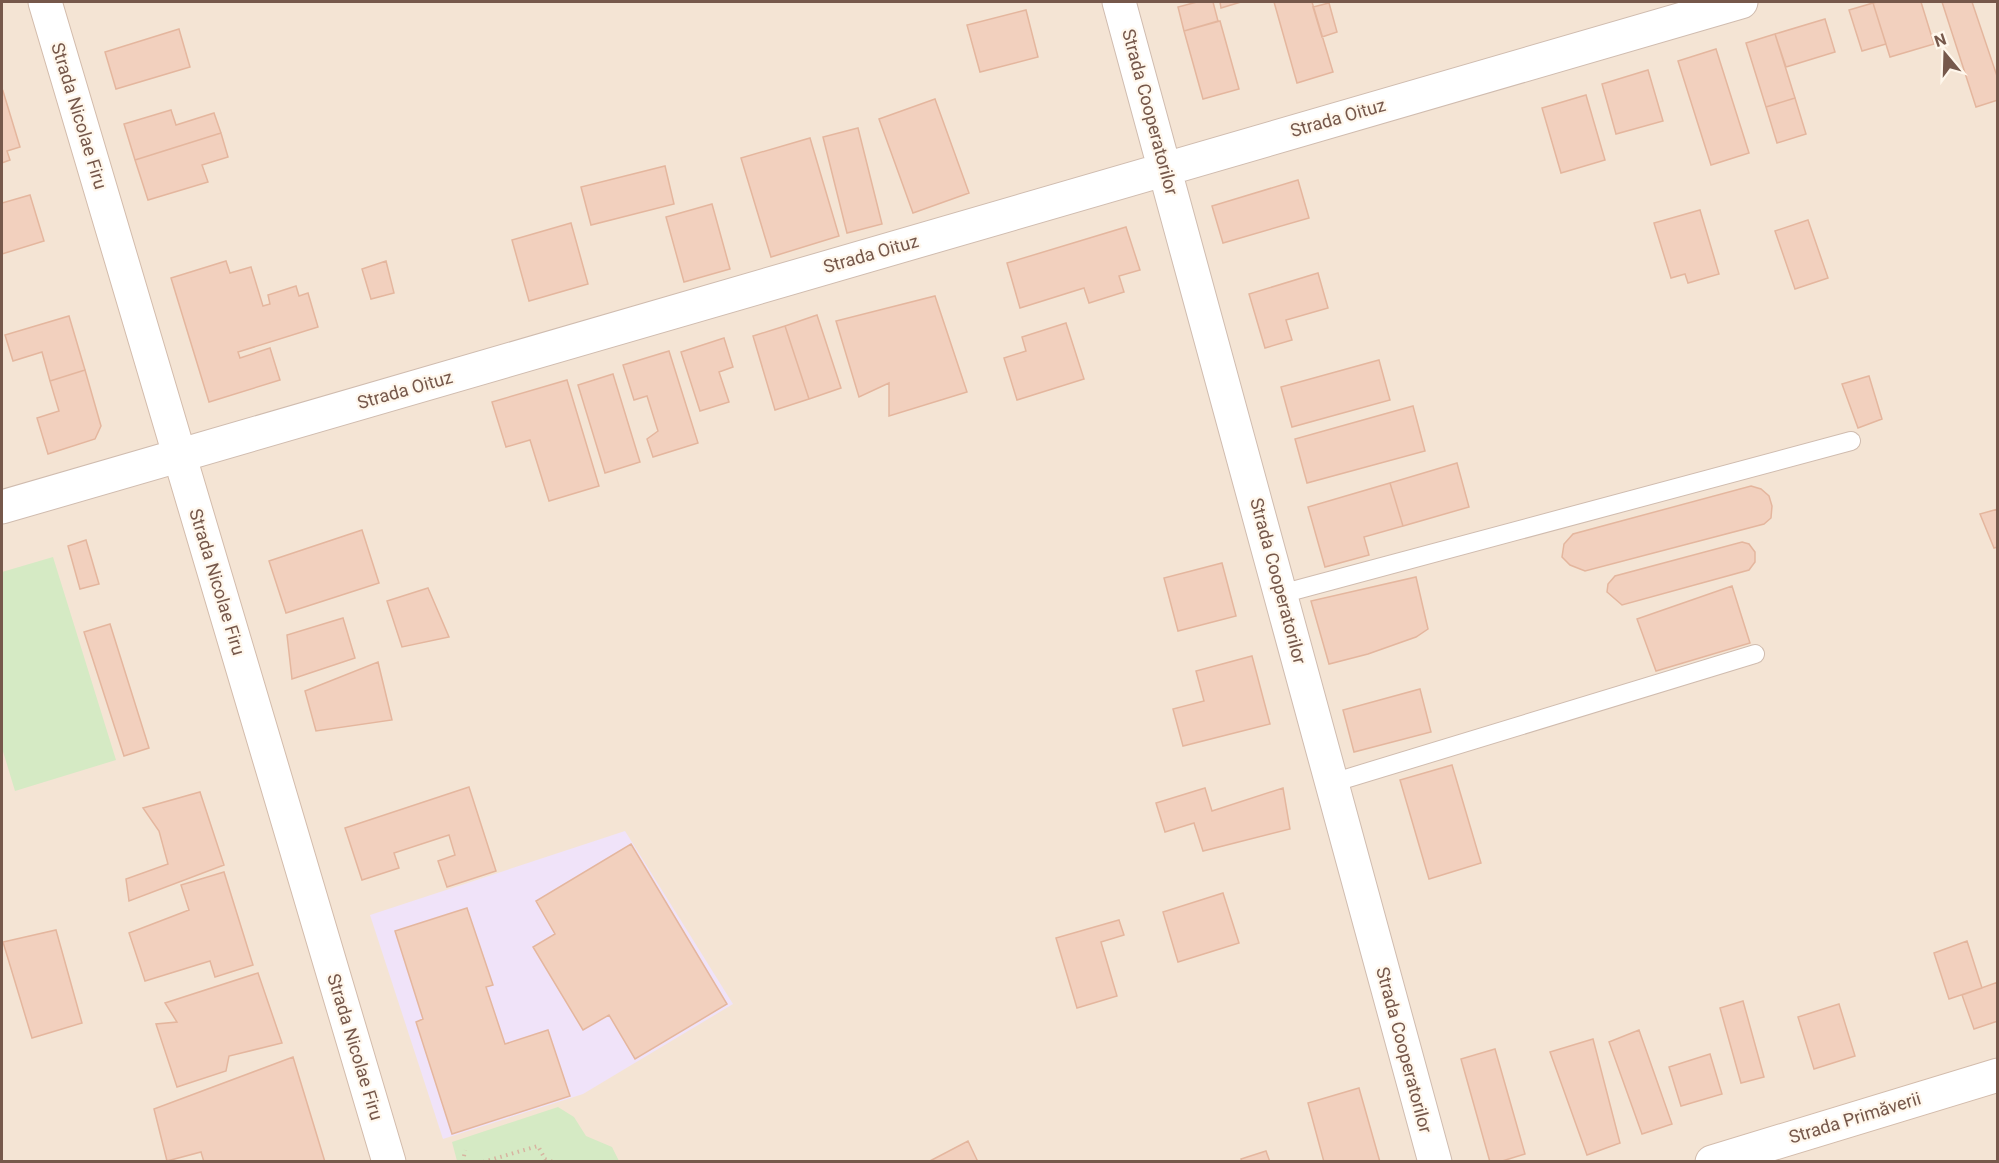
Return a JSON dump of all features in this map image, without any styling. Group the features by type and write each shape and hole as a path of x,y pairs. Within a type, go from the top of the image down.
{"street":[{"name":"Strada Nicolae Firu","path":"45,2 389,1161"},
{"name":"Strada Cooperatorilor","path":"1119,2 1434,1161"},
{"name":"Strada Oituz","path":"2,507 1742,2"},
{"name":"Strada Primăverii","path":"1712,1161 1998,1075"}],"lane":[{"path":"1281,594 1851,441"},
{"path":"1332,783 1755,654"}],"path":[{"path":"483,1161 538,1146 544,1160 553,1161"},
{"path":"463,1161 465,1150"}],"shaded area":[{"path":"2,2 1997,2 1997,1161 2,1161"},
{"path":"625,831 733,1004 583,1094 443,1139 370,915"}],"green space":[{"path":"53,557 116,760 15,791 2,748 2,572"},
{"path":"558,1107 574,1117 586,1136 612,1147 619,1161 457,1161 452,1142"}],"building":[{"path":"1197,2 1213,2 1218,21 1184,31 1178,7"},
{"path":"1220,2 1241,2 1221,8"},
{"path":"1274,2 1312,2 1333,72 1297,83"},
{"path":"1921,2 1934,44 1890,57 1873,3"},
{"path":"1942,2 1972,2 1998,79 1998,100 1976,107"},
{"path":"1329,3 1337,32 1322,37 1313,7"},
{"path":"1873,3 1886,44 1862,51 1849,10"},
{"path":"1026,10 1038,57 980,72 967,25"},
{"path":"1825,19 1835,52 1786,67 1775,34"},
{"path":"1220,21 1239,89 1203,99 1184,31"},
{"path":"179,29 190,67 116,89 105,52"},
{"path":"1775,34 1795,98 1766,107 1746,43"},
{"path":"1716,49 1749,153 1711,165 1678,61"},
{"path":"1648,70 1663,121 1616,134 1602,84"},
{"path":"2,92 20,147 7,151 10,160 2,163"},
{"path":"1586,95 1605,160 1561,173 1542,108"},
{"path":"1795,98 1806,134 1777,143 1766,107"},
{"path":"935,99 969,193 913,213 879,119"},
{"path":"171,110 176,125 214,113 221,133 135,160 124,124"},
{"path":"858,128 882,224 847,233 823,137"},
{"path":"221,133 228,157 202,165 208,182 148,200 135,160"},
{"path":"810,138 839,236 771,257 741,158"},
{"path":"665,166 674,204 591,225 581,187"},
{"path":"1298,180 1309,218 1223,243 1212,206"},
{"path":"30,195 44,241 2,254 2,203"},
{"path":"712,204 730,269 684,282 666,217"},
{"path":"1700,210 1719,274 1688,283 1685,274 1671,278 1654,223"},
{"path":"1808,220 1828,278 1795,289 1775,231"},
{"path":"571,223 588,284 529,301 512,240"},
{"path":"1126,227 1140,270 1119,276 1124,292 1089,303 1084,288 1020,308 1007,263"},
{"path":"226,261 230,273 251,267 263,306 270,304 268,295 296,286 299,296 308,293 318,327 238,352 240,358 270,348 280,380 209,402 171,278"},
{"path":"386,261 394,293 371,299 362,269"},
{"path":"1318,273 1328,308 1286,320 1292,340 1265,348 1249,294"},
{"path":"935,296 967,392 889,416 889,383 859,397 836,321"},
{"path":"817,315 841,388 809,399 785,326"},
{"path":"69,316 85,370 50,381 42,352 13,361 5,335"},
{"path":"1066,323 1084,379 1017,400 1004,358 1026,351 1022,337"},
{"path":"785,326 809,399 775,410 753,336"},
{"path":"724,338 733,367 719,372 729,402 700,411 681,352"},
{"path":"669,351 698,443 653,457 647,439 658,431 647,396 634,400 623,365"},
{"path":"1379,360 1390,400 1292,427 1281,387"},
{"path":"85,370 101,426 95,439 48,454 37,418 59,411 50,381"},
{"path":"613,374 640,462 605,473 578,385"},
{"path":"1869,376 1882,419 1858,428 1842,384"},
{"path":"567,380 599,486 549,501 530,440 506,447 492,402"},
{"path":"1413,406 1425,451 1307,483 1295,439"},
{"path":"1457,463 1469,507 1403,526 1390,483"},
{"path":"1390,483 1403,526 1364,537 1369,555 1325,567 1308,507"},
{"path":"1751,486 1761,489 1769,496 1772,506 1771,518 1764,524 1585,571 1570,565 1562,557 1564,544 1573,534"},
{"path":"1998,509 1998,547 1994,548 1980,514"},
{"path":"362,530 379,583 286,613 269,561"},
{"path":"86,540 99,584 80,589 68,546"},
{"path":"1742,542 1749,544 1755,552 1755,562 1749,570 1622,605 1607,592 1608,584 1615,576"},
{"path":"1222,563 1236,616 1178,631 1164,578"},
{"path":"1416,577 1428,629 1416,637 1368,654 1329,664 1311,601"},
{"path":"1732,586 1750,643 1656,671 1637,619"},
{"path":"428,588 449,637 402,647 387,601"},
{"path":"343,618 355,658 292,679 287,635"},
{"path":"110,624 149,748 124,756 84,632"},
{"path":"1252,656 1270,724 1183,746 1173,709 1204,701 1196,671"},
{"path":"378,662 392,720 316,731 305,691"},
{"path":"1420,689 1431,732 1354,752 1343,710"},
{"path":"1452,765 1481,863 1429,879 1400,780"},
{"path":"469,787 496,871 447,887 438,861 455,855 449,835 394,853 399,868 362,880 345,828"},
{"path":"1205,788 1212,811 1283,788 1290,829 1203,851 1194,823 1165,832 1156,803"},
{"path":"200,792 224,865 129,901 126,879 168,864 159,831 143,808"},
{"path":"631,844 727,1004 635,1059 609,1015 583,1030 533,947 555,934 536,901"},
{"path":"224,872 253,965 215,977 210,961 145,981 129,933 189,910 181,885"},
{"path":"1223,893 1239,943 1178,962 1163,912"},
{"path":"467,908 493,985 486,987 505,1044 548,1030 570,1096 452,1134 416,1022 423,1019 395,931"},
{"path":"1119,920 1124,935 1101,942 1117,996 1077,1008 1056,938"},
{"path":"56,930 82,1023 32,1038 3,942"},
{"path":"1967,941 1982,988 1949,999 1934,953"},
{"path":"258,973 282,1043 229,1056 226,1071 177,1087 156,1024 177,1022 165,1003"},
{"path":"1998,982 1998,1021 1974,1029 1962,995"},
{"path":"1743,1001 1764,1077 1741,1083 1720,1008"},
{"path":"1839,1004 1855,1056 1814,1069 1798,1017"},
{"path":"1639,1030 1672,1124 1642,1134 1609,1042"},
{"path":"1593,1039 1620,1143 1587,1155 1550,1052"},
{"path":"1495,1049 1525,1154 1499,1162 1490,1162 1461,1059"},
{"path":"1710,1054 1722,1094 1681,1106 1669,1067"},
{"path":"293,1057 325,1162 204,1162 201,1152 167,1161 154,1109"},
{"path":"1359,1088 1380,1162 1324,1162 1308,1103"},
{"path":"968,1141 978,1162 928,1162"},
{"path":"1266,1151 1270,1162 1242,1162 1241,1159"}]}
